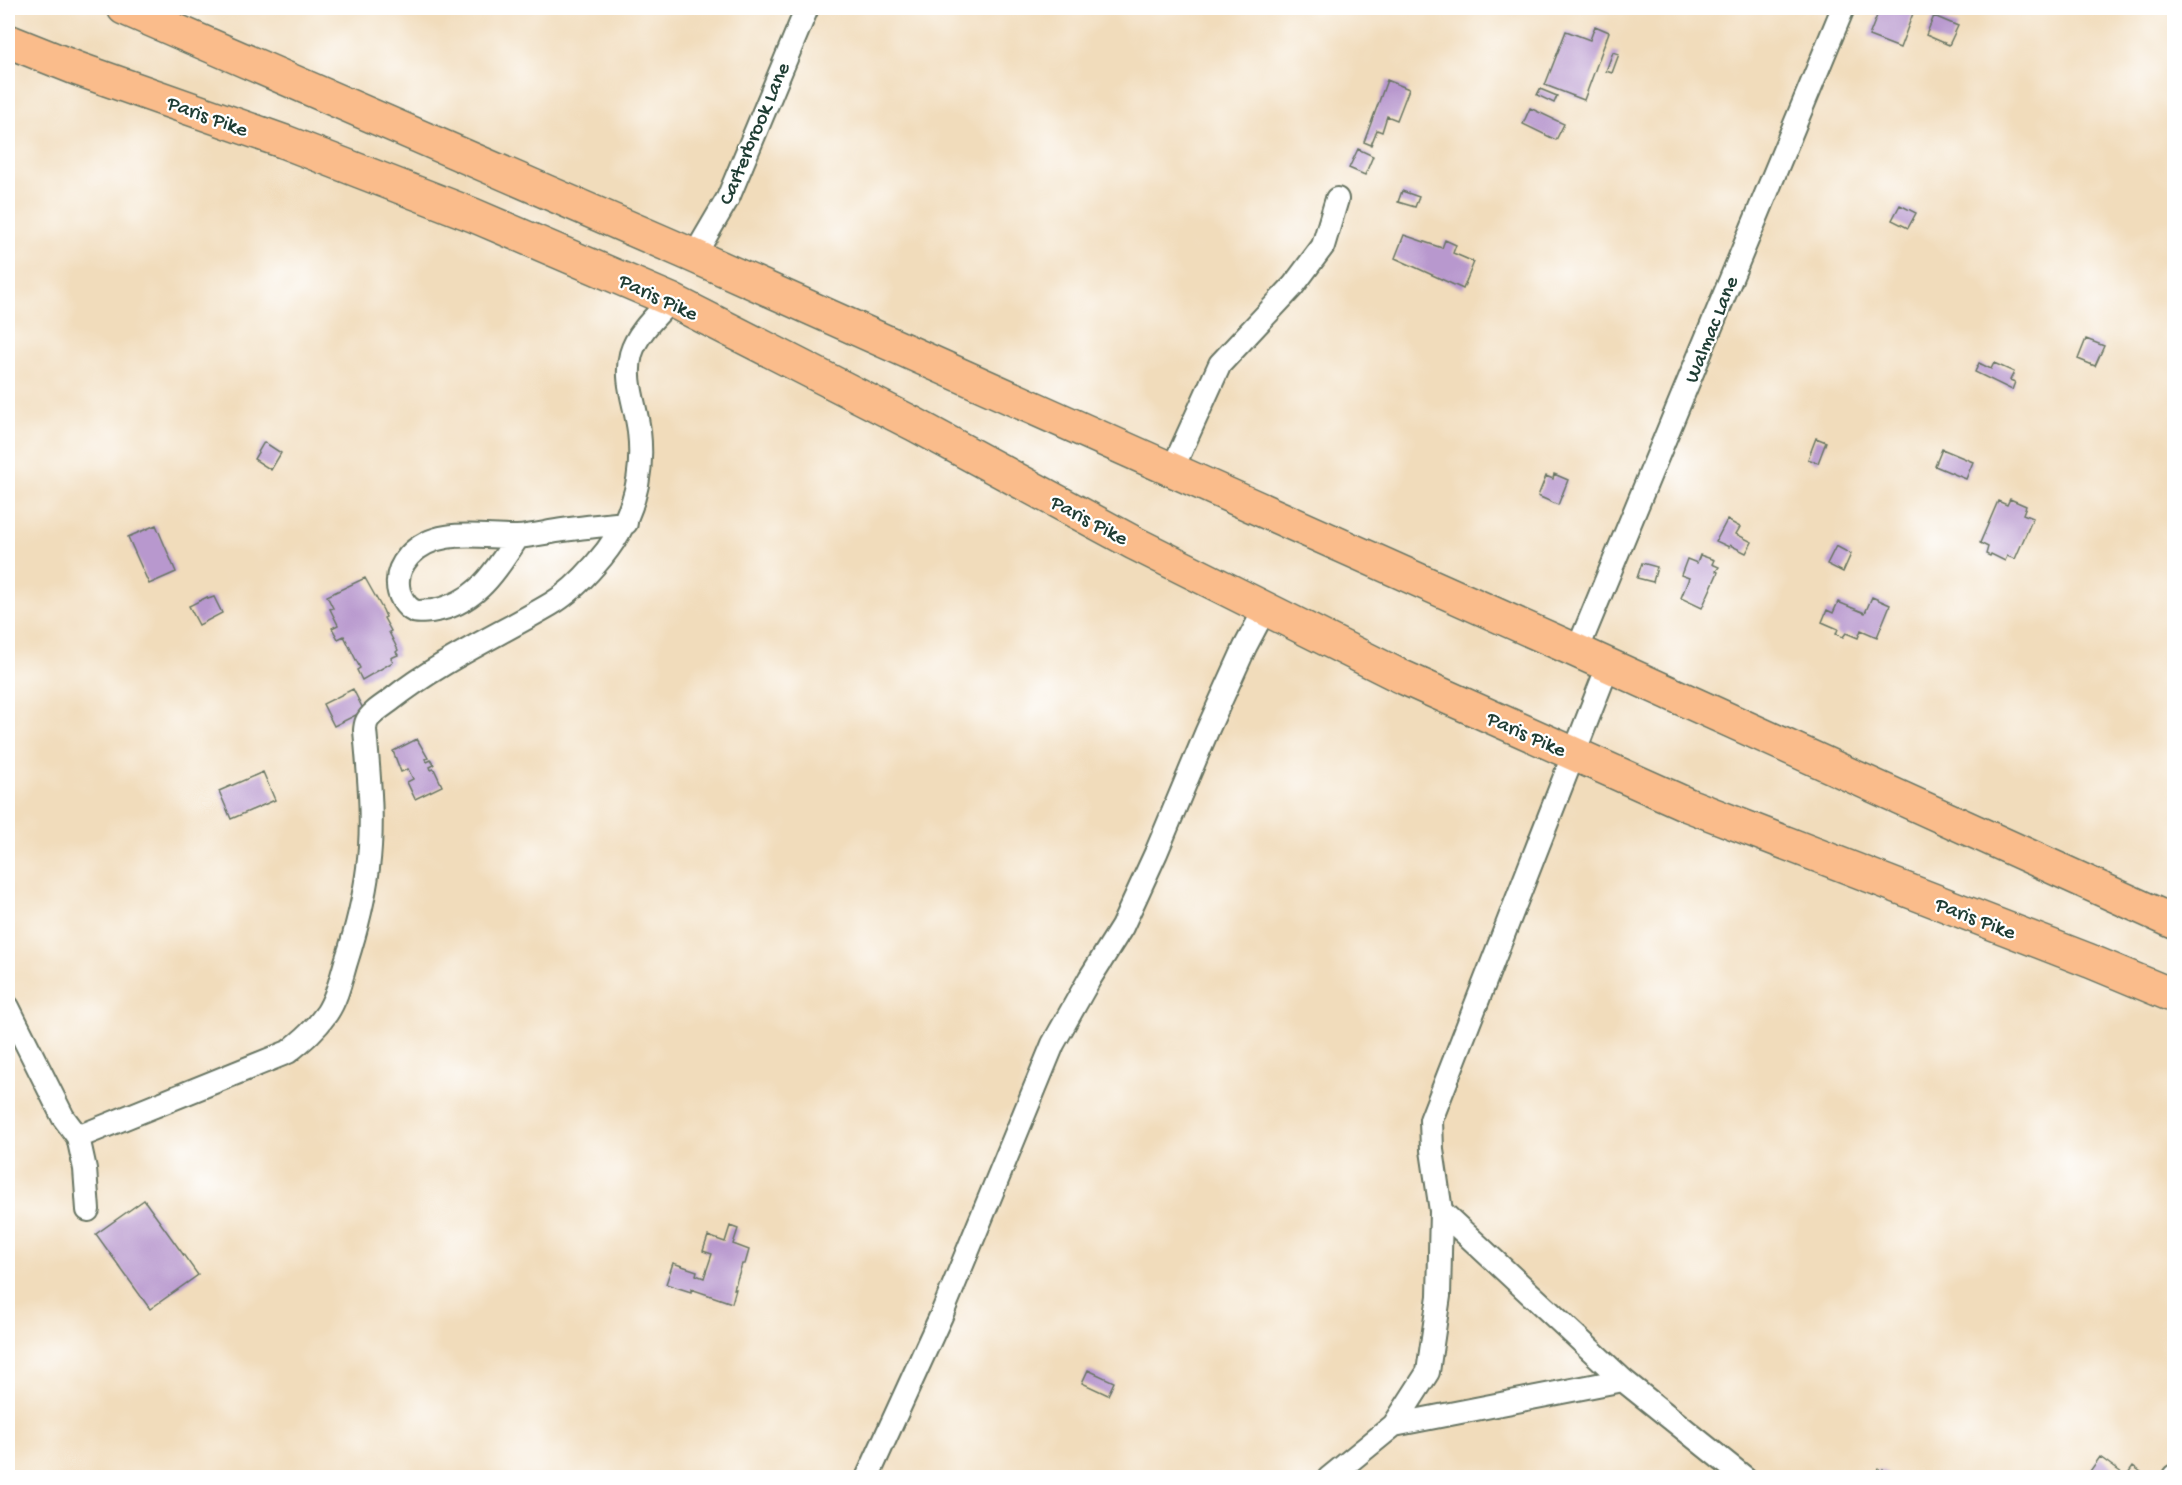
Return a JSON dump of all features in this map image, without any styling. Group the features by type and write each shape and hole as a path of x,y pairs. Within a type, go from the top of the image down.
{"highway":[{"path":"124,8 694,255 2175,922"},
{"name":"Paris Pike","path":"8,41 78,69 285,142 473,215 671,300 914,424 1134,543 1398,675 1688,805 2175,996"},
{"path":"671,300 694,255"}],"street":[{"name":"Carterbrook Lane","path":"694,255 728,198 807,8"},
{"name":"Walmac Lane","path":"1577,651 1843,8"},
{"path":"1172,470 1220,364 1293,286 1323,246 1337,199"},
{"path":"78,1137 288,1052 314,1031 335,1000 361,908 368,866 371,801 365,730 367,722 405,689 463,651 552,603 572,589 613,546 626,523 640,469 639,430 628,373 631,354 638,336 671,300"},
{"path":"518,537 487,581 470,597 456,604 427,611 415,612 405,605 398,589 398,577 403,563 412,552 428,541 459,535 518,537 626,523"},
{"path":"867,1478 941,1316 1053,1044 1122,927 1245,646 1265,609"},
{"path":"1329,1478 1394,1425 1428,1372 1439,1296 1441,1211 1432,1150 1431,1120 1608,666"},
{"path":"8,1007 63,1117 78,1137 85,1169 88,1210"},
{"path":"1441,1211 1623,1380 1745,1478"},
{"path":"1394,1425 1623,1380"}],"building":[{"path":"1880,8 1915,8 1900,48 1869,36"},
{"path":"1934,16 1958,26 1949,45 1926,35"},
{"path":"1595,26 1609,32 1584,100 1545,85 1566,31 1590,40"},
{"path":"1613,52 1619,54 1612,73 1606,71"},
{"path":"1387,80 1409,89 1397,120 1387,116 1382,132 1377,130 1371,145 1364,142"},
{"path":"1540,89 1557,96 1554,103 1537,95"},
{"path":"1530,108 1564,124 1556,140 1523,124"},
{"path":"1358,149 1373,156 1365,175 1349,168"},
{"path":"1402,191 1419,197 1415,207 1398,202"},
{"path":"1900,205 1916,213 1908,228 1892,220"},
{"path":"1404,235 1442,248 1445,240 1456,245 1453,253 1474,262 1463,289 1395,258"},
{"path":"2086,339 2104,346 2095,366 2078,359"},
{"path":"1979,363 1991,369 1994,363 2014,372 2010,380 2015,382 2012,390 1975,372"},
{"path":"1816,438 1826,442 1818,463 1808,459"},
{"path":"264,442 281,453 271,470 254,459"},
{"path":"1942,449 1973,462 1966,479 1935,466"},
{"path":"1554,474 1568,480 1558,505 1538,496 1546,476 1553,479"},
{"path":"2010,499 2026,506 2023,514 2033,518 2015,559 2007,556 2005,561 1986,554 1988,547 1980,543 1998,501 2007,505"},
{"path":"1727,520 1740,527 1736,534 1752,542 1746,553 1716,541"},
{"path":"156,525 176,572 149,584 128,537"},
{"path":"1836,546 1851,554 1843,572 1827,564"},
{"path":"1700,555 1714,560 1712,564 1719,567 1702,608 1681,598 1689,578 1681,575 1687,559 1697,563"},
{"path":"1642,563 1657,567 1653,582 1637,578"},
{"path":"365,578 386,617 384,618 391,631 389,632 398,650 396,652 398,655 391,658 393,662 362,680 357,670 360,668 344,636 338,639 332,628 338,625 330,609 333,608 327,596"},
{"path":"207,597 208,599 214,597 222,613 199,625 189,606"},
{"path":"1872,597 1890,605 1877,637 1861,630 1858,638 1846,633 1843,637 1836,634 1838,629 1822,622 1827,610 1833,613 1838,602 1865,613"},
{"path":"353,689 364,711 334,726 323,704"},
{"path":"417,739 428,758 425,759 427,762 431,760 434,765 430,767 431,770 434,769 442,786 415,799 407,782 413,779 408,769 401,772 393,751"},
{"path":"263,772 275,800 231,819 219,791"},
{"path":"144,1200 198,1275 150,1309 96,1234"},
{"path":"730,1226 738,1229 733,1244 749,1250 745,1264 742,1264 732,1303 691,1289 691,1292 666,1284 673,1263 697,1271 696,1275 704,1278 712,1254 703,1251 708,1236 725,1242"},
{"path":"1088,1370 1114,1382 1108,1395 1082,1383"},
{"path":"2100,1457 2126,1476 2133,1466 2149,1478 2094,1478 2088,1474"},
{"path":"1878,1469 1882,1472 1883,1470 1893,1478 1872,1478"}]}
